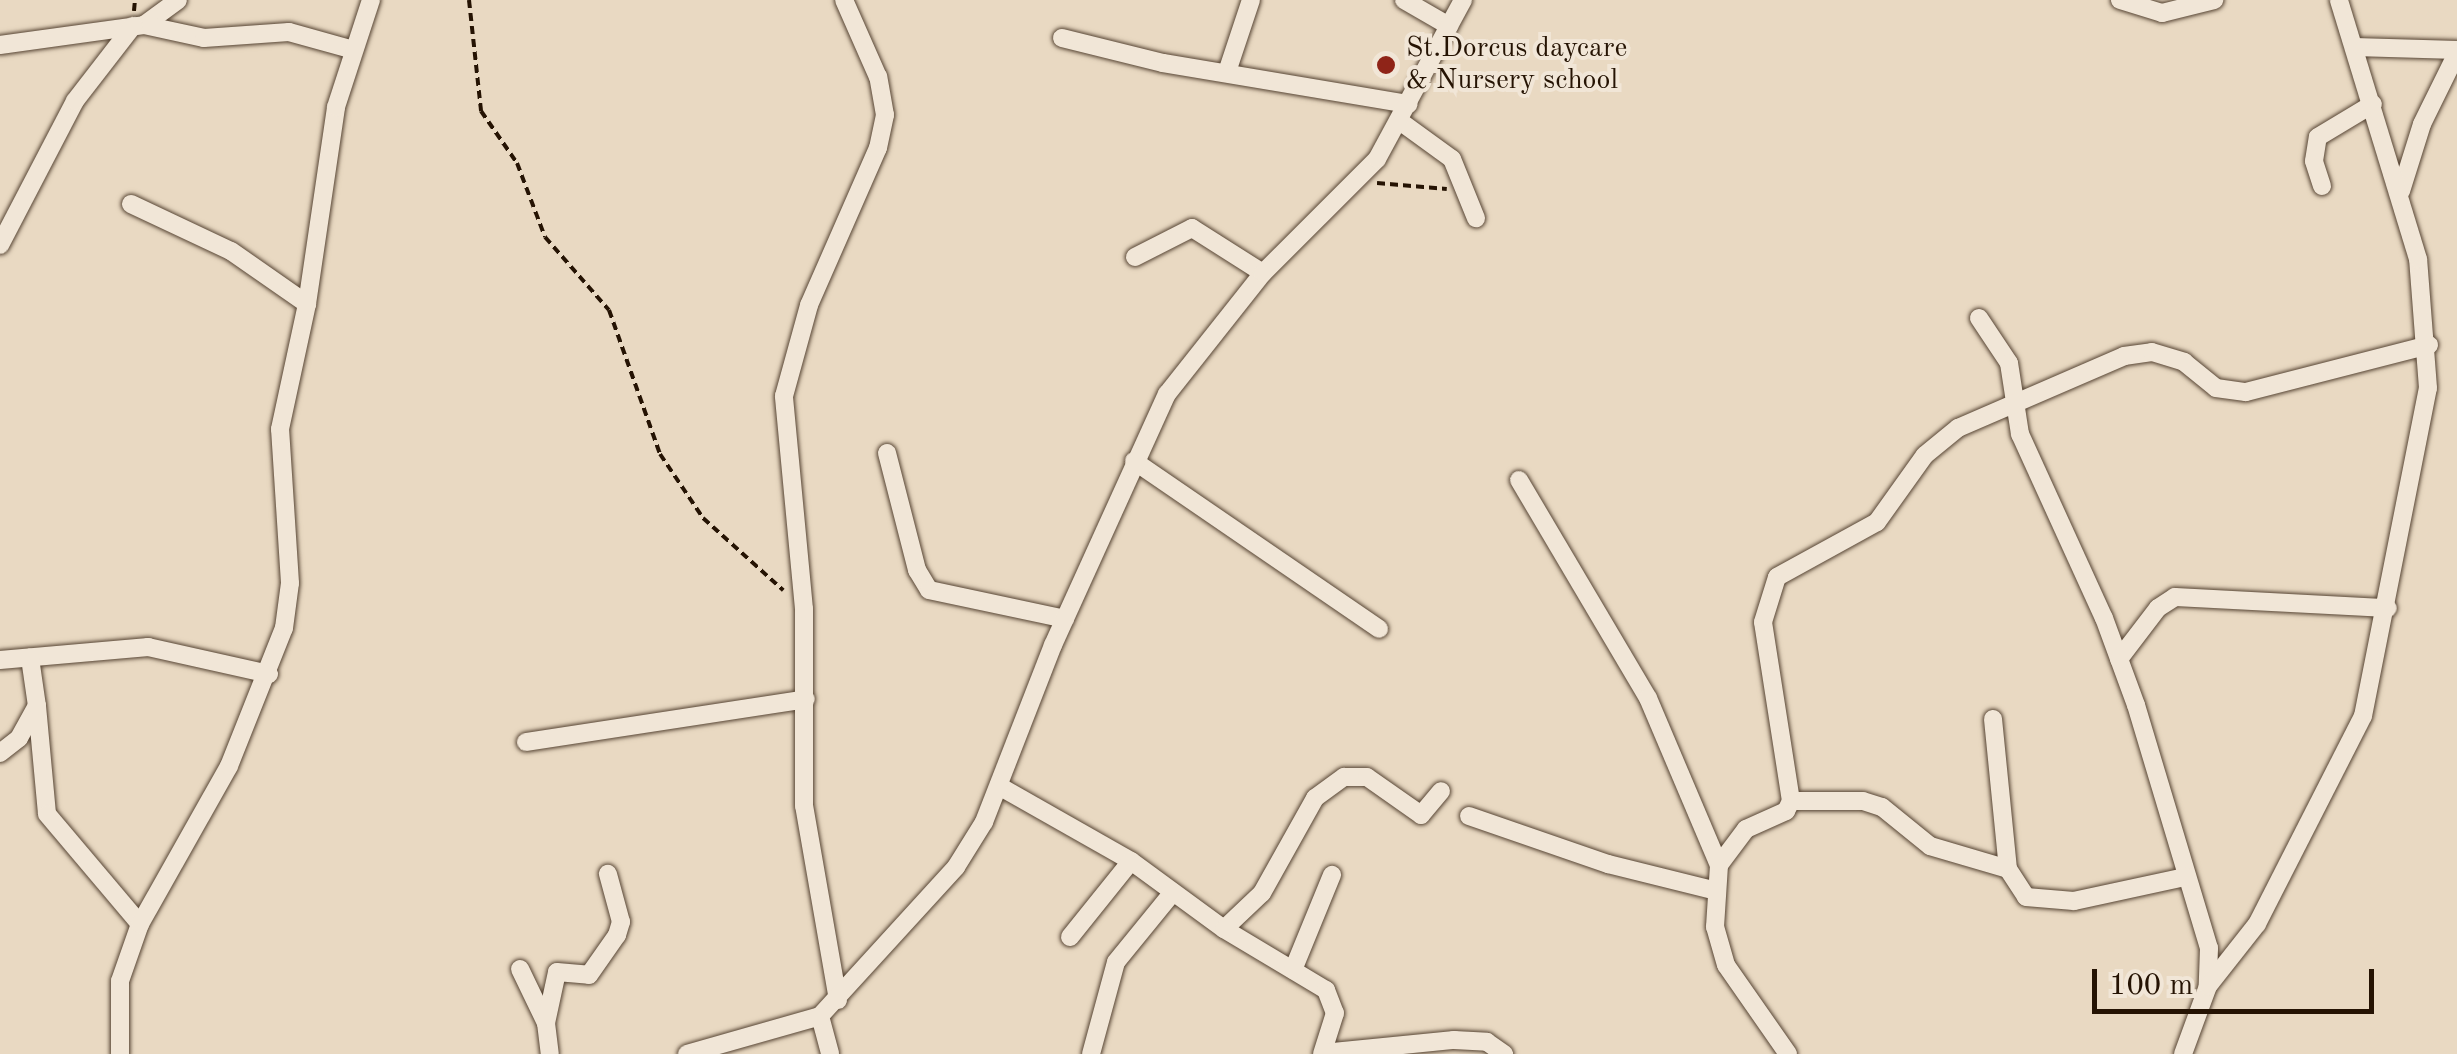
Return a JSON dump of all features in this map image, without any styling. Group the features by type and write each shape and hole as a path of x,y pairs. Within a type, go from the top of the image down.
{"street":[{"path":"0,245 75,101 139,25 178,0"},
{"path":"120,1054 120,982 140,924 229,766 269,674 290,582 280,429 307,304 350,49 370,0"},
{"path":"838,1000 804,806 804,608 784,396 809,304 878,148 884,114 878,76 844,0"},
{"path":"1227,72 1250,0"},
{"path":"1404,0 1449,26"},
{"path":"687,1054 820,1016 956,867 999,786 1065,619 1110,528 1134,462 1167,394 1263,274 1358,180 1401,122 1463,0"},
{"path":"2120,0 2162,13 2214,0"},
{"path":"2184,1054 2208,986 2257,924 2334,782 2363,716 2388,608 2428,388 2430,345 2401,192 2339,0"},
{"path":"0,45 139,25 204,38 289,32 350,49"},
{"path":"1062,38 1409,104"},
{"path":"2355,47 2457,52 2422,124 2401,192"},
{"path":"2322,186 2314,161 2318,137 2374,104"},
{"path":"1401,122 1442,147 1466,189 1476,218"},
{"path":"131,204 231,250 307,304"},
{"path":"1135,257 1192,228 1263,274"},
{"path":"1979,318 2009,363 2032,464 2119,659 2208,948 2208,986"},
{"path":"1718,865 1746,829 1786,810 1791,801 1762,622 1777,577 1877,522 1925,455 1958,428 2015,400 2124,356 2152,352 2184,362 2216,388 2246,392 2430,345"},
{"path":"887,453 912,551 929,590 1065,619"},
{"path":"1134,462 1378,629"},
{"path":"1520,480 1648,698 1718,865 1718,948 1788,1054"},
{"path":"2119,659 2158,608 2175,597 2388,608"},
{"path":"0,660 148,647 269,674"},
{"path":"30,658 48,814 140,924"},
{"path":"526,742 806,699"},
{"path":"0,753 18,738 37,706"},
{"path":"1993,718 2008,869 2014,888 2045,904 2186,877"},
{"path":"1224,929 1262,894 1304,812 1344,777 1366,777 1421,814 1442,791"},
{"path":"999,786 1131,861 1224,929 1334,998 1322,1054 1454,1040 1487,1042 1504,1054"},
{"path":"1791,801 1864,801 1882,807 1930,846 2008,869"},
{"path":"1470,816 1608,864 1716,891"},
{"path":"1070,937 1131,861"},
{"path":"546,1023 558,972 589,975 617,935 620,922 608,874"},
{"path":"1293,970 1332,875"},
{"path":"1091,1054 1116,962 1173,892"},
{"path":"520,970 546,1023 550,1054"},
{"path":"820,1016 830,1054"}],"path":[{"path":"469,0 482,111 517,163 545,237 608,310 660,454 704,518 804,608"},
{"path":"1358,180 1466,189"}],"place":[{"name":"St.Dorcus daycare & Nursery school","path":"1386,65"}]}
